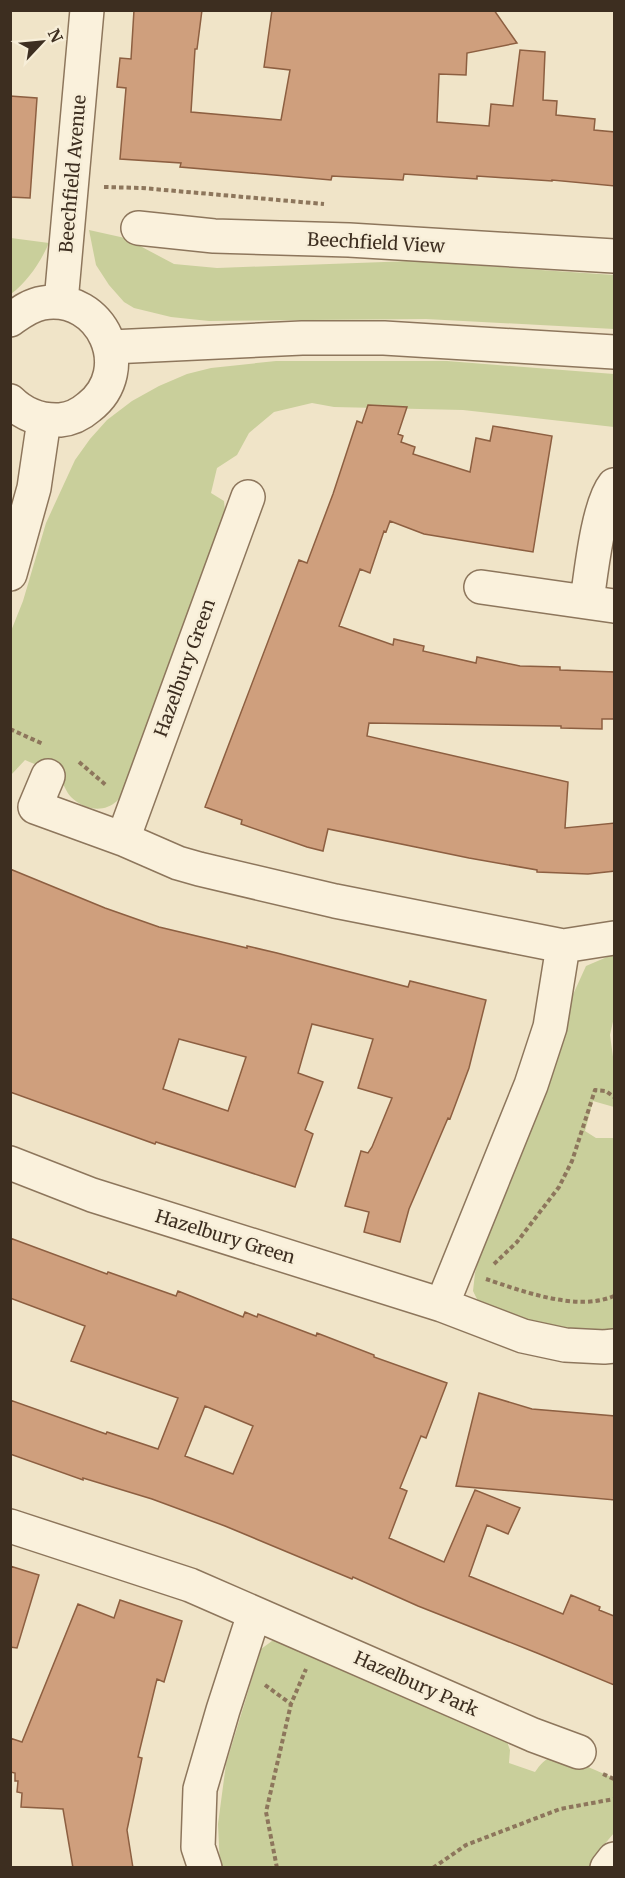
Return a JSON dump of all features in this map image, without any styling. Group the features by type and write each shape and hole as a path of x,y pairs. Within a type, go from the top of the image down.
{"street":[{"name":"Beechfield Avenue","path":"61,302 87,10"},
{"name":"Beechfield View","path":"138,228 214,237 350,240 615,256"},
{"path":"10,320 25,309 42,303 61,302 78,307 93,317 104,331 111,347 112,366 108,385 97,401 82,413 64,420 44,420 27,414 10,401"},
{"path":"111,347 302,338 384,338 615,352"},
{"path":"10,574 34,488 44,420"},
{"path":"481,588 601,603 602,514 611,489 615,485"},
{"name":"Hazelbury Green","path":"123,839 248,497"},
{"path":"48,776 35,807 198,869 335,901 563,946 615,938"},
{"path":"442,1305 466,1272 546,1042 563,946"},
{"name":"Hazelbury Green","path":"10,1163 92,1195 442,1305 523,1336 565,1345 615,1346"},
{"name":"Hazelbury Park","path":"10,1526 190,1585 318,1641 528,1748 579,1752"},
{"path":"205,1868 198,1847 200,1790 254,1614"},
{"path":"607,1868 615,1859"}],"path":[{"path":"466,1272 499,1261 517,1242 559,1186 575,1153 595,1090 606,1091 615,1096"},
{"path":"466,1272 555,1299 580,1302 597,1301 615,1296"},
{"path":"277,1868 266,1812 291,1704 318,1641"},
{"path":"433,1868 466,1845 560,1809 615,1799"}],"green space":[{"path":"89,230 125,238 174,264 217,268 412,261 614,275 614,329 426,319 209,321 171,317 134,308 124,302 96,265"},
{"path":"11,238 49,243 33,271 11,294"},
{"path":"276,361 447,361 614,374 614,427 463,410 334,407 312,403 274,412 249,433 237,455 217,468 211,493 224,501 226,521 120,797 106,808 99,809 81,805 71,797 61,781 53,774 25,760 11,775 11,631 23,601 46,523 75,460 107,420 132,401 159,386 187,374 211,368"},
{"path":"614,954 614,1017 610,1035 614,1064 614,1107 593,1101 585,1131 596,1138 614,1138 614,1332 551,1329 487,1308 478,1301 473,1291 475,1273 481,1249 554,1068 571,999 586,966"},
{"path":"272,1641 290,1641 505,1736 510,1750 509,1763 535,1772 548,1759 560,1757 614,1778 614,1833 590,1867 220,1868 218,1824 226,1764 261,1649"}],"building":[{"path":"134,10 202,10 197,49 195,49 191,112 281,120 290,70 264,67 272,10 494,10 517,43 467,53 466,75 439,74 437,122 489,126 491,104 513,106 520,50 545,52 543,100 557,101 556,115 595,119 594,130 615,132 615,186 552,180 477,176 477,179 404,174 403,180 332,176 331,180 180,167 181,163 120,159 126,88 117,87 120,58 131,59"},
{"path":"10,96 37,98 30,198 10,197"},
{"path":"368,405 407,407 398,434 403,436 401,442 415,447 413,454 470,472 476,438 490,441 493,426 552,436 533,552 424,534 390,521 386,532 384,531 370,573 360,569 339,626 393,645 394,639 424,646 423,651 476,663 477,657 520,666 615,672 615,719 602,719 602,729 561,728 561,726 369,723 367,736 568,782 565,828 615,823 615,871 588,874 537,872 537,870 328,829 323,851 241,824 242,820 205,807 299,560 307,563 357,421 362,423"},
{"path":"10,869 105,908 159,927 277,953 408,987 410,981 486,1000 469,1068 450,1119 448,1118 409,1209 400,1242 364,1232 369,1212 345,1206 361,1151 368,1153 372,1147 392,1098 358,1088 373,1039 312,1024 298,1073 323,1082 305,1130 313,1134 295,1187 156,1142 155,1144 10,1092","holes":["179,1039 246,1057 228,1111 163,1089"]},
{"path":"10,1238 107,1274 108,1272 176,1296 178,1291 243,1317 245,1312 257,1317 258,1314 316,1336 317,1333 374,1355 374,1357 447,1383 426,1438 421,1436 400,1488 407,1491 389,1538 444,1562 475,1490 520,1508 508,1534 487,1525 469,1576 563,1614 571,1595 600,1607 599,1610 614,1616 614,1685 225,1526 152,1499 83,1478 83,1480 10,1454 10,1400 106,1434 107,1432 158,1449 178,1398 71,1361 85,1326 10,1298","holes":["205,1406 253,1426 233,1474 185,1456"]},
{"path":"479,1393 532,1409 615,1416 615,1500 456,1486"},
{"path":"10,1566 39,1575 17,1648 10,1647"},
{"path":"120,1600 182,1621 164,1682 157,1679 138,1757 142,1758 127,1830 133,1868 73,1868 63,1809 21,1807 22,1793 17,1792 18,1781 15,1781 15,1773 10,1772 10,1738 22,1742 78,1604 114,1618"}]}
